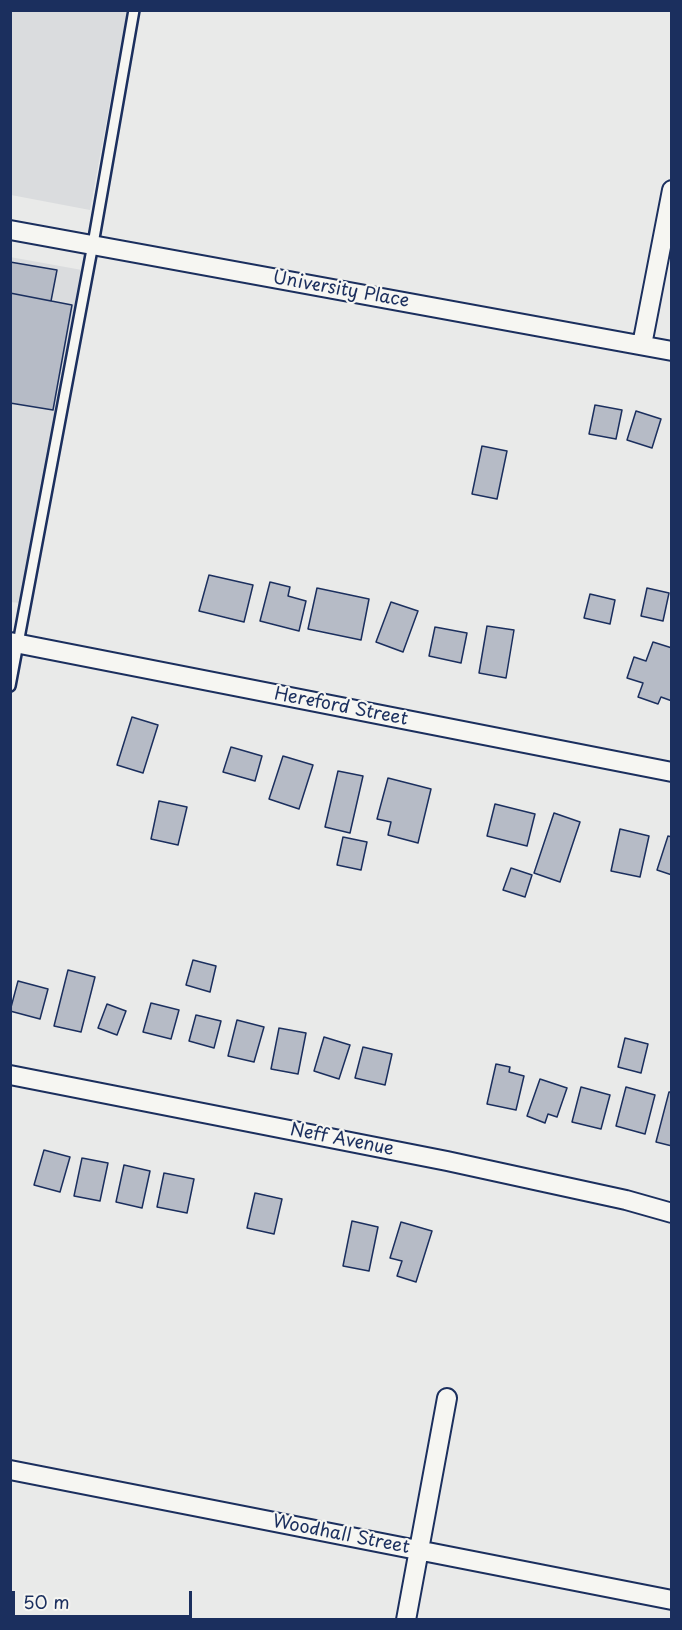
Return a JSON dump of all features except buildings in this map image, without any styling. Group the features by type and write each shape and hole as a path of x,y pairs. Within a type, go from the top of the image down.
{"street":[{"path":"642,345 672,190"},
{"name":"University Place","path":"10,230 672,351"},
{"name":"Hereford Street","path":"15,643 672,772"},
{"name":"Neff Avenue","path":"10,1075 447,1161 626,1200 672,1213"},
{"path":"406,1620 447,1398"},
{"name":"Woodhall Street","path":"10,1470 672,1600"}],"lane":[{"path":"10,686 15,643 93,244 134,10"}],"shaded area":[{"path":"12,11 127,11 90,210 11,195 10,19"},
{"path":"10,257 82,270 20,603 10,602"}]}
